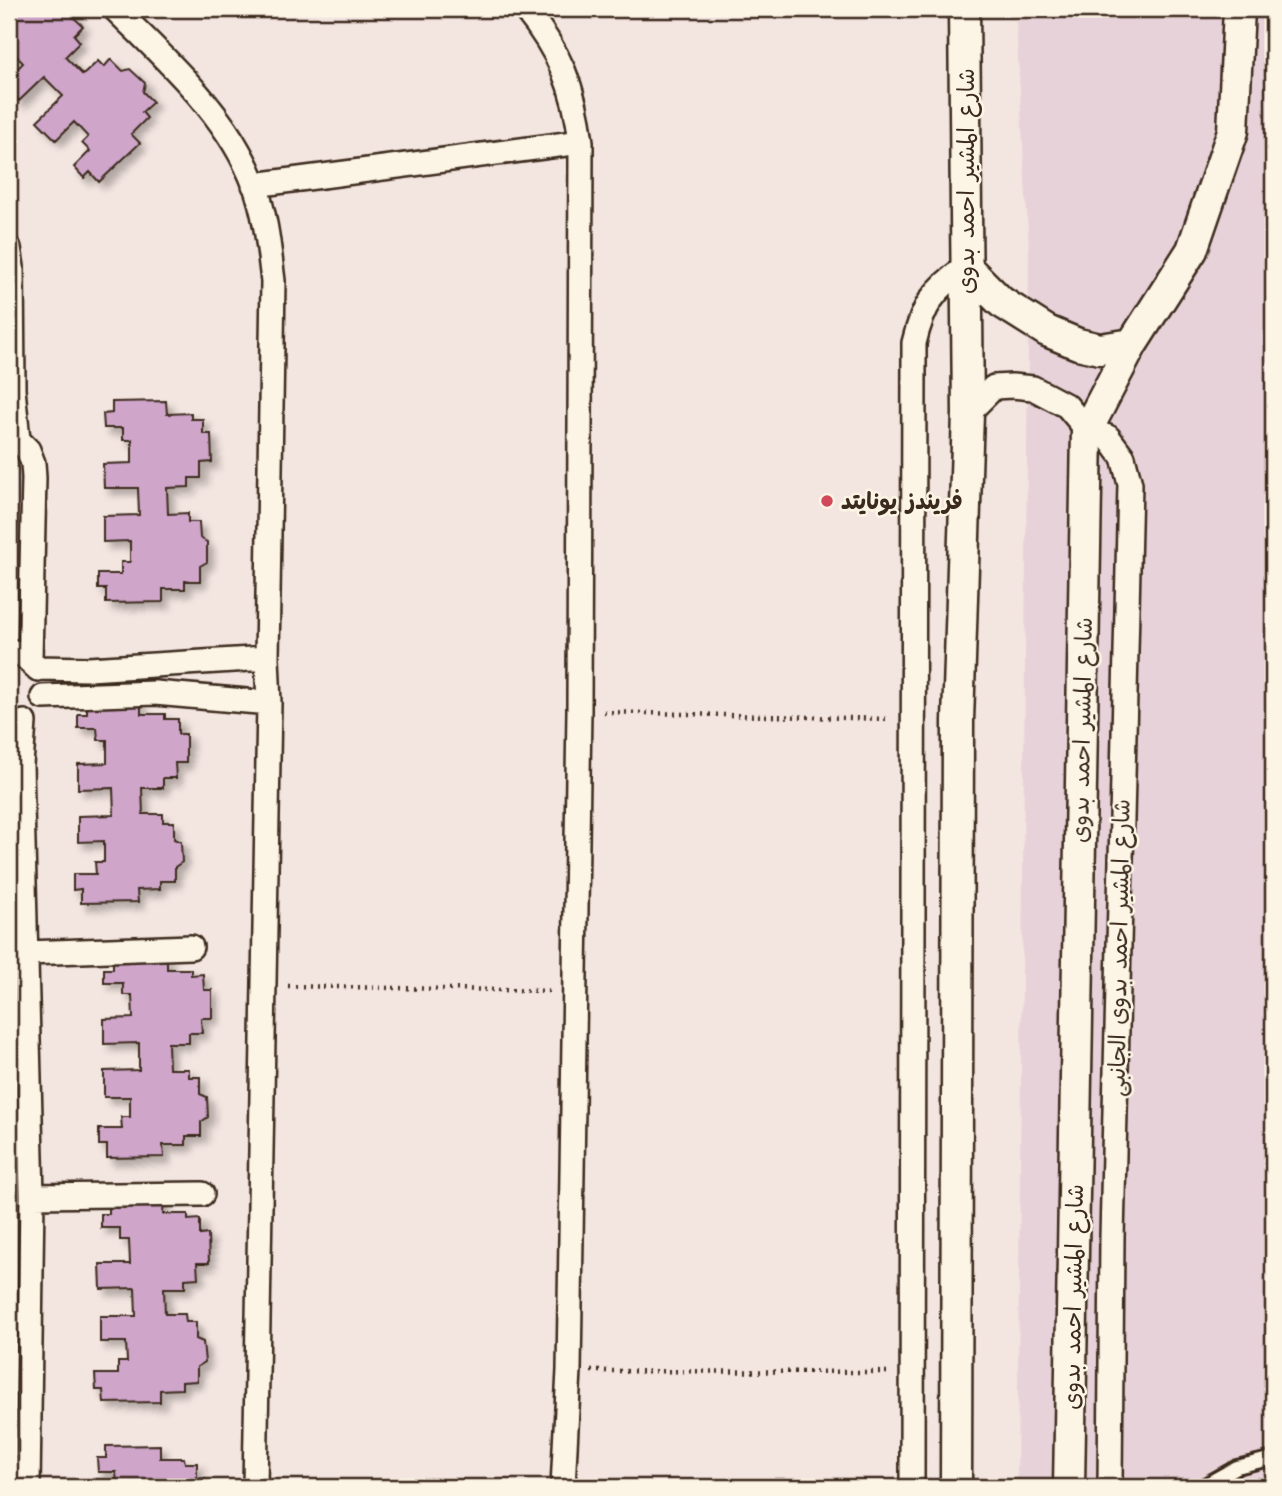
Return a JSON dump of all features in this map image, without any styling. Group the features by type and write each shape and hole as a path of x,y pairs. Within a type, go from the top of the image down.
{"street":[{"path":"115,9 212,110 254,185 267,236 273,281 267,659 269,703 255,1487"},
{"path":"525,9 548,40 565,73 577,108 581,142 579,711 569,1370 563,1487"},
{"name":"شارع المشير احمد بدوى","path":"956,1487 958,735 968,413 964,9"},
{"name":"شارع المشير احمد بدوى","path":"1069,1487 1087,429 1132,344 1192,250 1233,131 1239,9"},
{"path":"254,185 581,142"},
{"path":"9,248 12,267 12,443 28,450 34,478 25,659 44,687 36,712 17,724 21,765 27,953 19,1103 32,1196 19,1378 28,1487"},
{"path":"912,1487 915,344 920,320 930,298 946,281 966,267 1001,302 1047,331 1078,344 1100,349 1132,344"},
{"name":"شارع المشير احمد بدوى الجانبى","path":"968,413 994,387 1033,388 1067,406 1087,429 1108,437 1123,457 1130,484 1112,1238 1110,1487"},
{"path":"25,659 89,669 267,659"},
{"path":"43,697 155,693 269,703"},
{"path":"27,953 191,947"},
{"path":"32,1196 202,1194"}],"lane":[{"path":"1201,1487 1237,1467 1273,1458"}],"path":[{"path":"579,711 912,719"},
{"path":"262,986 575,992"},
{"path":"569,1370 914,1372"}],"shaded area":[{"path":"1013,9 1273,9 1273,1487 1017,1487 1029,251 1016,21"}],"building":[{"path":"9,9 79,9 72,16 83,26 74,35 80,42 65,57 83,75 98,61 104,67 111,59 123,71 130,69 145,83 143,92 153,102 142,112 147,118 131,134 140,143 99,182 90,172 84,178 74,167 90,151 82,143 88,137 74,122 56,140 37,121 63,96 44,77 19,101 9,90 9,77 23,63 9,48"},
{"path":"166,401 167,414 191,413 191,419 203,419 203,434 211,434 212,462 201,463 201,478 189,478 189,487 167,488 168,514 188,513 188,522 199,522 200,538 207,542 207,562 200,566 200,581 185,581 185,589 163,589 163,602 106,603 106,589 98,589 98,574 121,574 121,562 130,562 130,541 103,542 103,516 139,515 138,488 104,488 103,464 132,463 132,440 123,440 123,428 104,428 103,414 112,413 112,402"},
{"path":"141,701 141,714 165,714 165,719 178,719 178,734 186,734 186,763 175,763 176,778 163,778 163,788 142,788 143,814 163,814 163,822 174,822 174,839 181,842 182,862 175,867 175,881 160,881 160,889 137,890 138,902 81,903 81,889 73,890 73,874 96,874 95,862 104,862 104,841 78,842 78,816 114,815 113,788 78,789 78,764 107,763 107,740 98,740 97,728 78,728 78,714 87,714 87,702"},
{"path":"167,956 167,969 191,969 191,975 203,974 204,990 212,990 212,1018 201,1018 202,1033 189,1033 189,1043 168,1043 169,1069 189,1069 189,1077 200,1077 200,1094 207,1097 208,1117 201,1122 201,1136 186,1136 186,1145 163,1145 164,1157 107,1158 107,1145 99,1145 99,1129 122,1129 121,1117 130,1117 130,1097 104,1097 104,1071 139,1070 139,1043 104,1044 104,1019 133,1018 132,995 123,995 123,983 104,983 104,969 113,969 113,957"},
{"path":"164,1201 163,1214 188,1214 188,1220 200,1219 200,1235 208,1234 209,1263 197,1263 198,1278 185,1279 185,1288 164,1288 165,1314 185,1314 186,1322 196,1322 196,1339 203,1342 205,1362 197,1367 197,1381 182,1382 182,1389 160,1390 160,1402 104,1403 103,1390 96,1390 95,1374 118,1374 118,1362 127,1362 126,1342 100,1342 100,1316 136,1316 135,1288 101,1289 100,1264 130,1264 129,1240 120,1240 120,1228 101,1228 101,1214 109,1214 109,1202"},
{"path":"160,1445 160,1458 184,1458 185,1463 197,1463 197,1479 205,1478 205,1487 126,1487 126,1484 117,1484 116,1472 98,1472 97,1458 106,1458 106,1446"}],"place":[{"name":"فريندز يونايتد","path":"827,501"}]}
